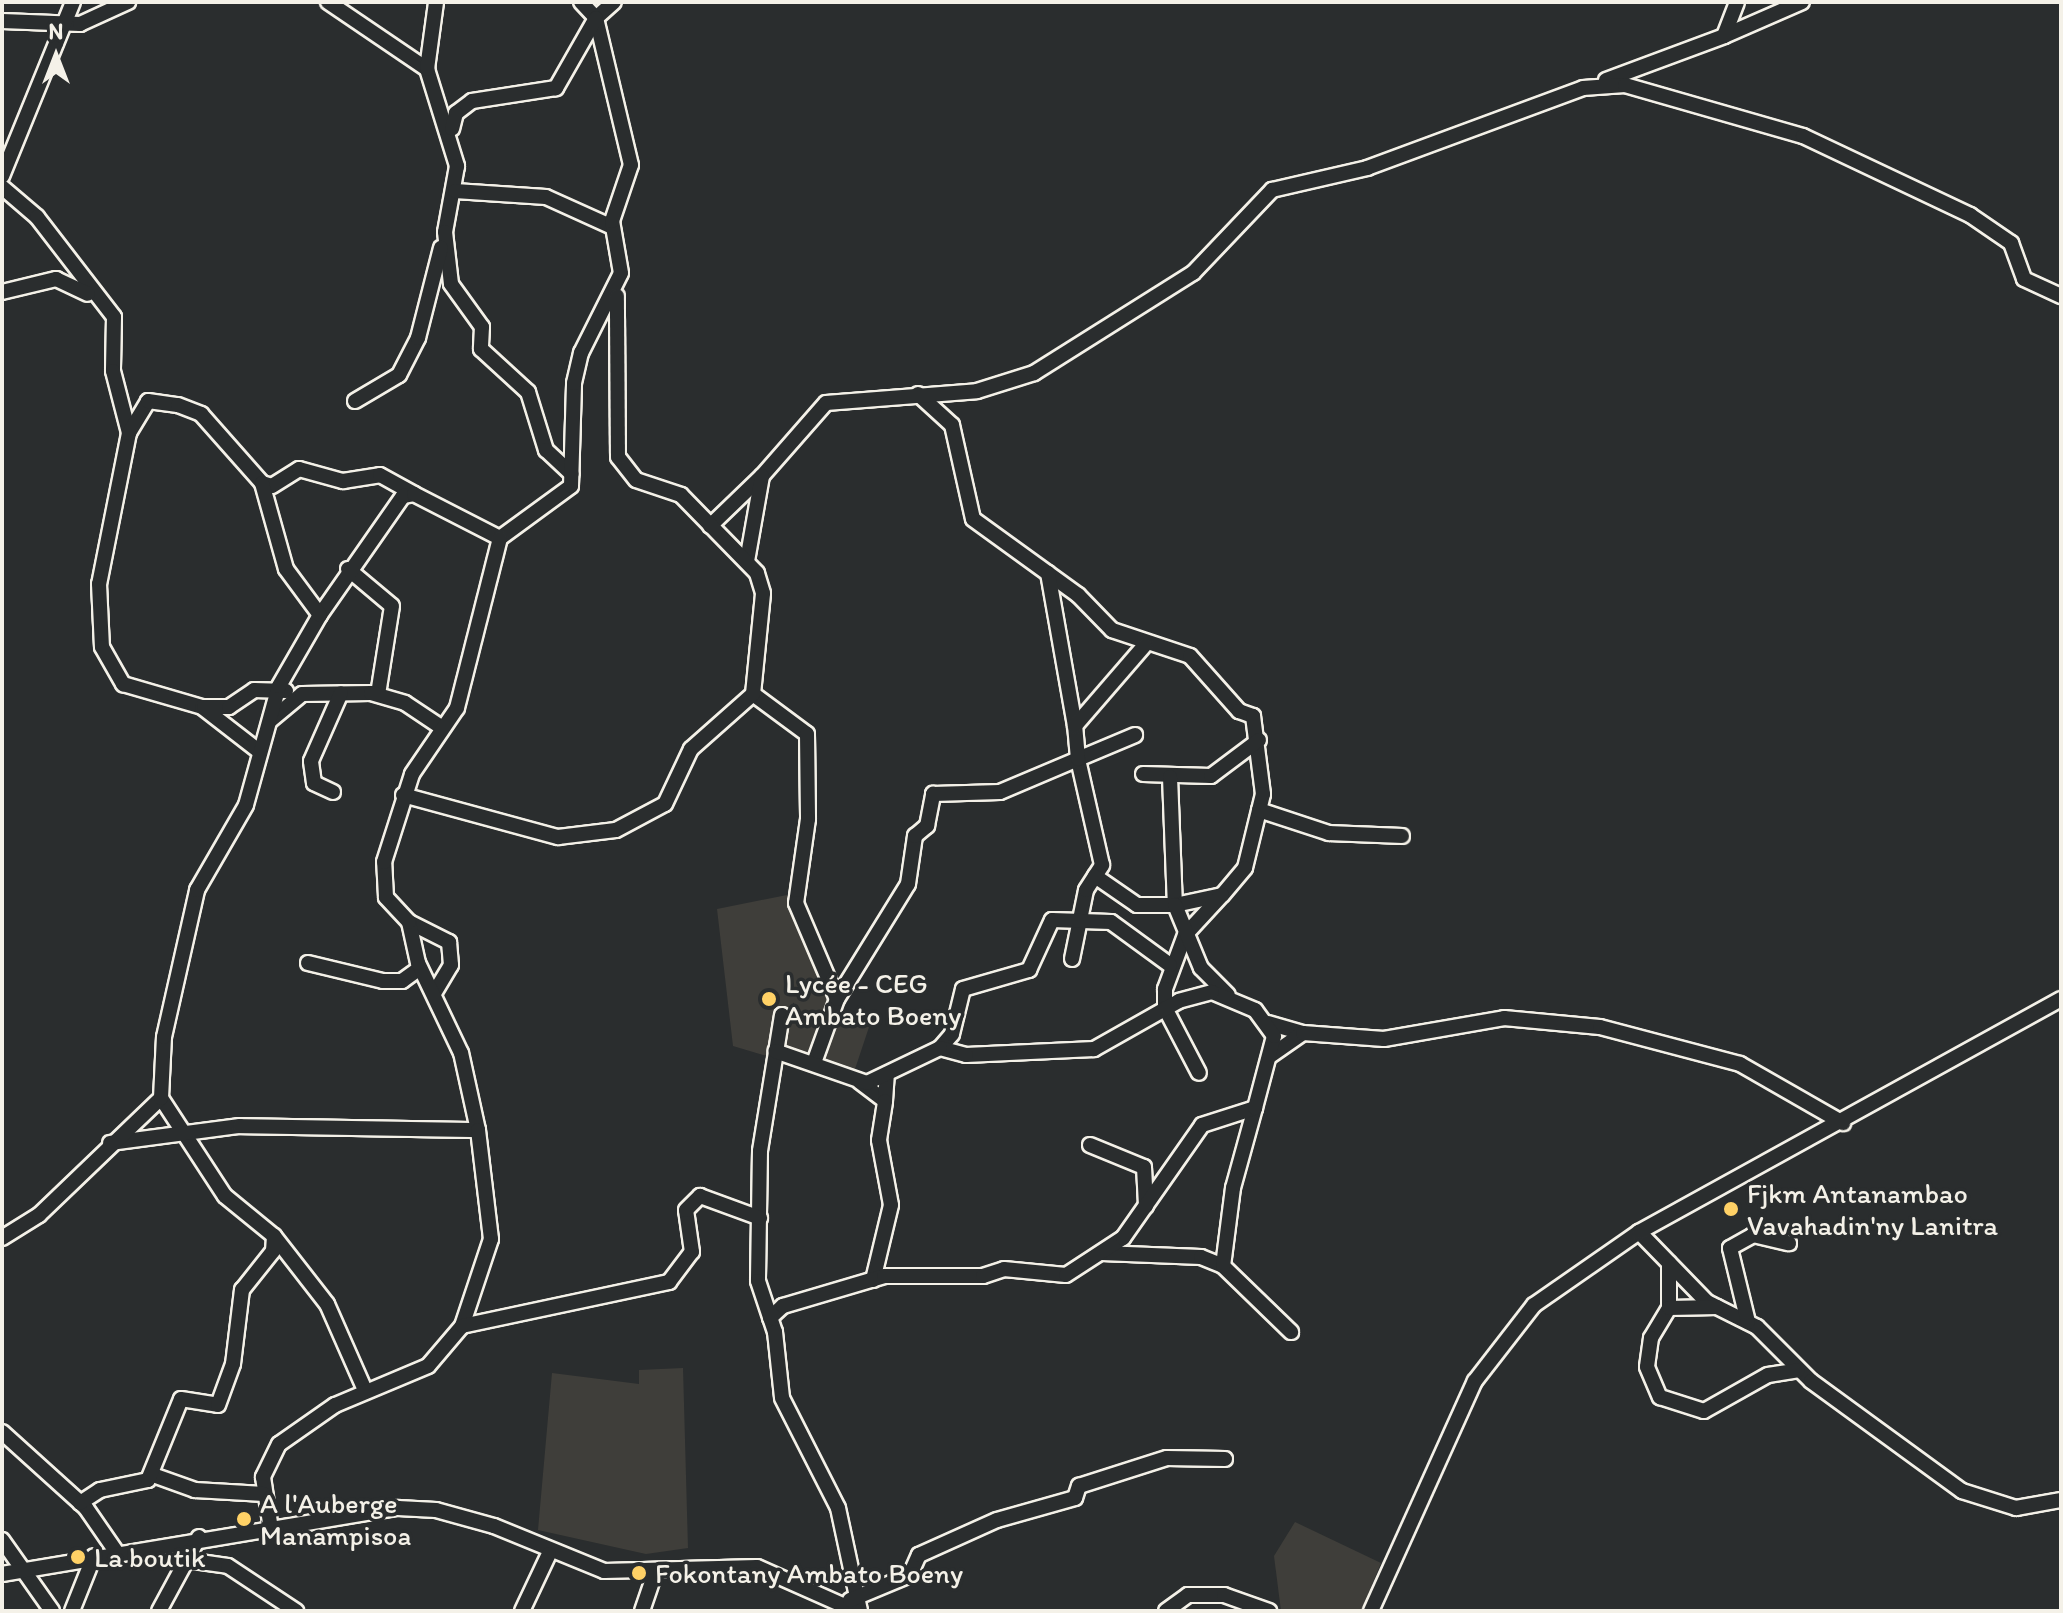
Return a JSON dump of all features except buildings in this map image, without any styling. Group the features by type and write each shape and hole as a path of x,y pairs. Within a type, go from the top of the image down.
{"street":[{"path":"2,176 66,26 73,2"},
{"path":"2,21 66,26 128,2"},
{"path":"328,2 427,69"},
{"path":"436,2 427,69 452,129"},
{"path":"403,795 517,830 589,837 616,830 665,804 691,749 753,694 763,593 747,561 681,495 636,480 618,457 617,289 612,227 631,165 596,18 581,2"},
{"path":"355,401 399,375 418,338 455,191 452,129 456,113 472,101 556,88 596,18 614,2"},
{"path":"1724,36 1737,2"},
{"path":"710,526 762,476 826,403 977,391 1034,373 1193,273 1272,190 1367,168 1724,36 1802,2"},
{"path":"1583,88 1625,85 1803,136 1970,215 2011,243 2024,279 2061,296"},
{"path":"2,187 37,217 91,296"},
{"path":"455,191 546,197 612,227"},
{"path":"445,232 451,284 482,327 481,349 528,392 546,450 572,474"},
{"path":"2,292 56,279 111,306 117,394 129,433"},
{"path":"435,992 451,965 449,942 409,922 386,897 383,881 403,795 441,727 457,708 500,538 513,523 569,494 581,353 617,289"},
{"path":"117,394 201,414 262,483 286,569 320,615"},
{"path":"918,394 952,425 973,519 1048,573 1112,630 1145,645 1181,652 1209,669 1239,711 1253,716 1259,740 1259,810 1245,868 1185,935 1170,965 1165,1008 1199,1073"},
{"path":"148,401 129,433 99,584 102,647 134,692 202,707 229,707 254,690 302,694 378,694 441,727"},
{"path":"262,483 272,486 299,469 343,481 380,475 500,538"},
{"path":"747,561 762,476"},
{"path":"365,1390 327,1304 274,1236 225,1196 161,1098 164,1037 197,890 246,805 278,690 348,569 403,496 414,494"},
{"path":"348,569 392,606 378,694"},
{"path":"1048,573 1078,759 1102,865 1077,919 1072,959"},
{"path":"1075,726 1145,645"},
{"path":"333,792 314,783 311,761 341,693"},
{"path":"268,723 302,694"},
{"path":"753,694 807,734 808,819 796,903 837,999"},
{"path":"202,707 260,752"},
{"path":"814,1063 837,999 908,884 915,836 927,826 933,794 1000,792 1135,735"},
{"path":"1143,774 1170,777 1220,773 1259,740"},
{"path":"1170,777 1175,905 1185,935 1201,968 1230,997 1268,1023 1303,1033 1384,1039 1504,1018 1600,1027 1740,1064 1843,1123"},
{"path":"1259,810 1329,833 1402,836"},
{"path":"1095,876 1137,905 1175,905 1222,895"},
{"path":"860,1082 887,1074 940,1048 952,1034 963,989 1016,979 1029,970 1052,920 1111,922 1170,965"},
{"path":"270,1523 264,1494 265,1466 279,1444 365,1390 428,1366 462,1326 491,1239 478,1130 461,1053 435,992 420,968 409,922"},
{"path":"308,963 383,981 402,981 420,968"},
{"path":"940,1048 966,1055 1094,1049 1165,1008 1212,992 1230,997"},
{"path":"1371,1611 1475,1381 1534,1305 1639,1232 1843,1123 2061,999"},
{"path":"2,1574 270,1523 436,1510 494,1526 549,1554 604,1571 757,1567 853,1609 857,1595 827,1480 782,1398 770,1318 758,1281 760,1151 782,1015"},
{"path":"1223,1266 1233,1188 1271,1055 1268,1023"},
{"path":"1271,1055 1303,1033"},
{"path":"775,1051 860,1082 885,1101"},
{"path":"873,1280 891,1205 879,1140 887,1074"},
{"path":"2,1238 39,1215 110,1143 161,1098"},
{"path":"770,1318 783,1306 873,1280 1004,1269 1066,1275 1102,1253 1146,1206 1202,1125 1255,1108"},
{"path":"110,1143 182,1130 478,1130"},
{"path":"1090,1145 1144,1167 1146,1206"},
{"path":"462,1326 669,1282 692,1252 686,1210 700,1196 760,1218"},
{"path":"1639,1232 1718,1307 1748,1322 1798,1370 1962,1491 2016,1508 2061,1500"},
{"path":"1748,1322 1730,1248 1753,1235 1789,1243"},
{"path":"153,1475 181,1399 218,1405 226,1389 242,1290 273,1251 274,1236"},
{"path":"1102,1253 1201,1257 1223,1266 1291,1332"},
{"path":"1669,1263 1669,1308 1651,1338 1647,1367 1660,1397 1704,1411 1768,1375 1798,1370"},
{"path":"1669,1308 1718,1307"},
{"path":"2,1432 80,1503 117,1553"},
{"path":"857,1595 910,1575 919,1555 997,1520 1075,1498 1087,1483 1167,1458 1225,1459"},
{"path":"80,1503 153,1475 195,1490 264,1494"},
{"path":"159,1611 199,1537"},
{"path":"2,1540 52,1611"},
{"path":"522,1611 549,1554"},
{"path":"72,1611 94,1556"},
{"path":"186,1560 228,1566 296,1611"},
{"path":"642,1611 656,1570"},
{"path":"1166,1611 1188,1595 1224,1595 1269,1611"}],"shaded area":[{"path":"787,895 842,1020 869,1027 851,1081 733,1046 717,909"},
{"path":"683,1368 688,1548 646,1554 538,1530 552,1373 639,1384 639,1370"},
{"path":"1295,1522 1381,1563 1361,1611 1281,1611 1274,1556"}],"place":[{"name":"Lycée - CEG Ambato Boeny","path":"769,999"},
{"name":"Fjkm Antanambao Vavahadin'ny Lanitra","path":"1731,1209"},
{"name":"A l'Auberge Manampisoa","path":"244,1519"},
{"name":"La boutik","path":"78,1557"},
{"name":"Fokontany Ambato Boeny","path":"639,1573"}]}
